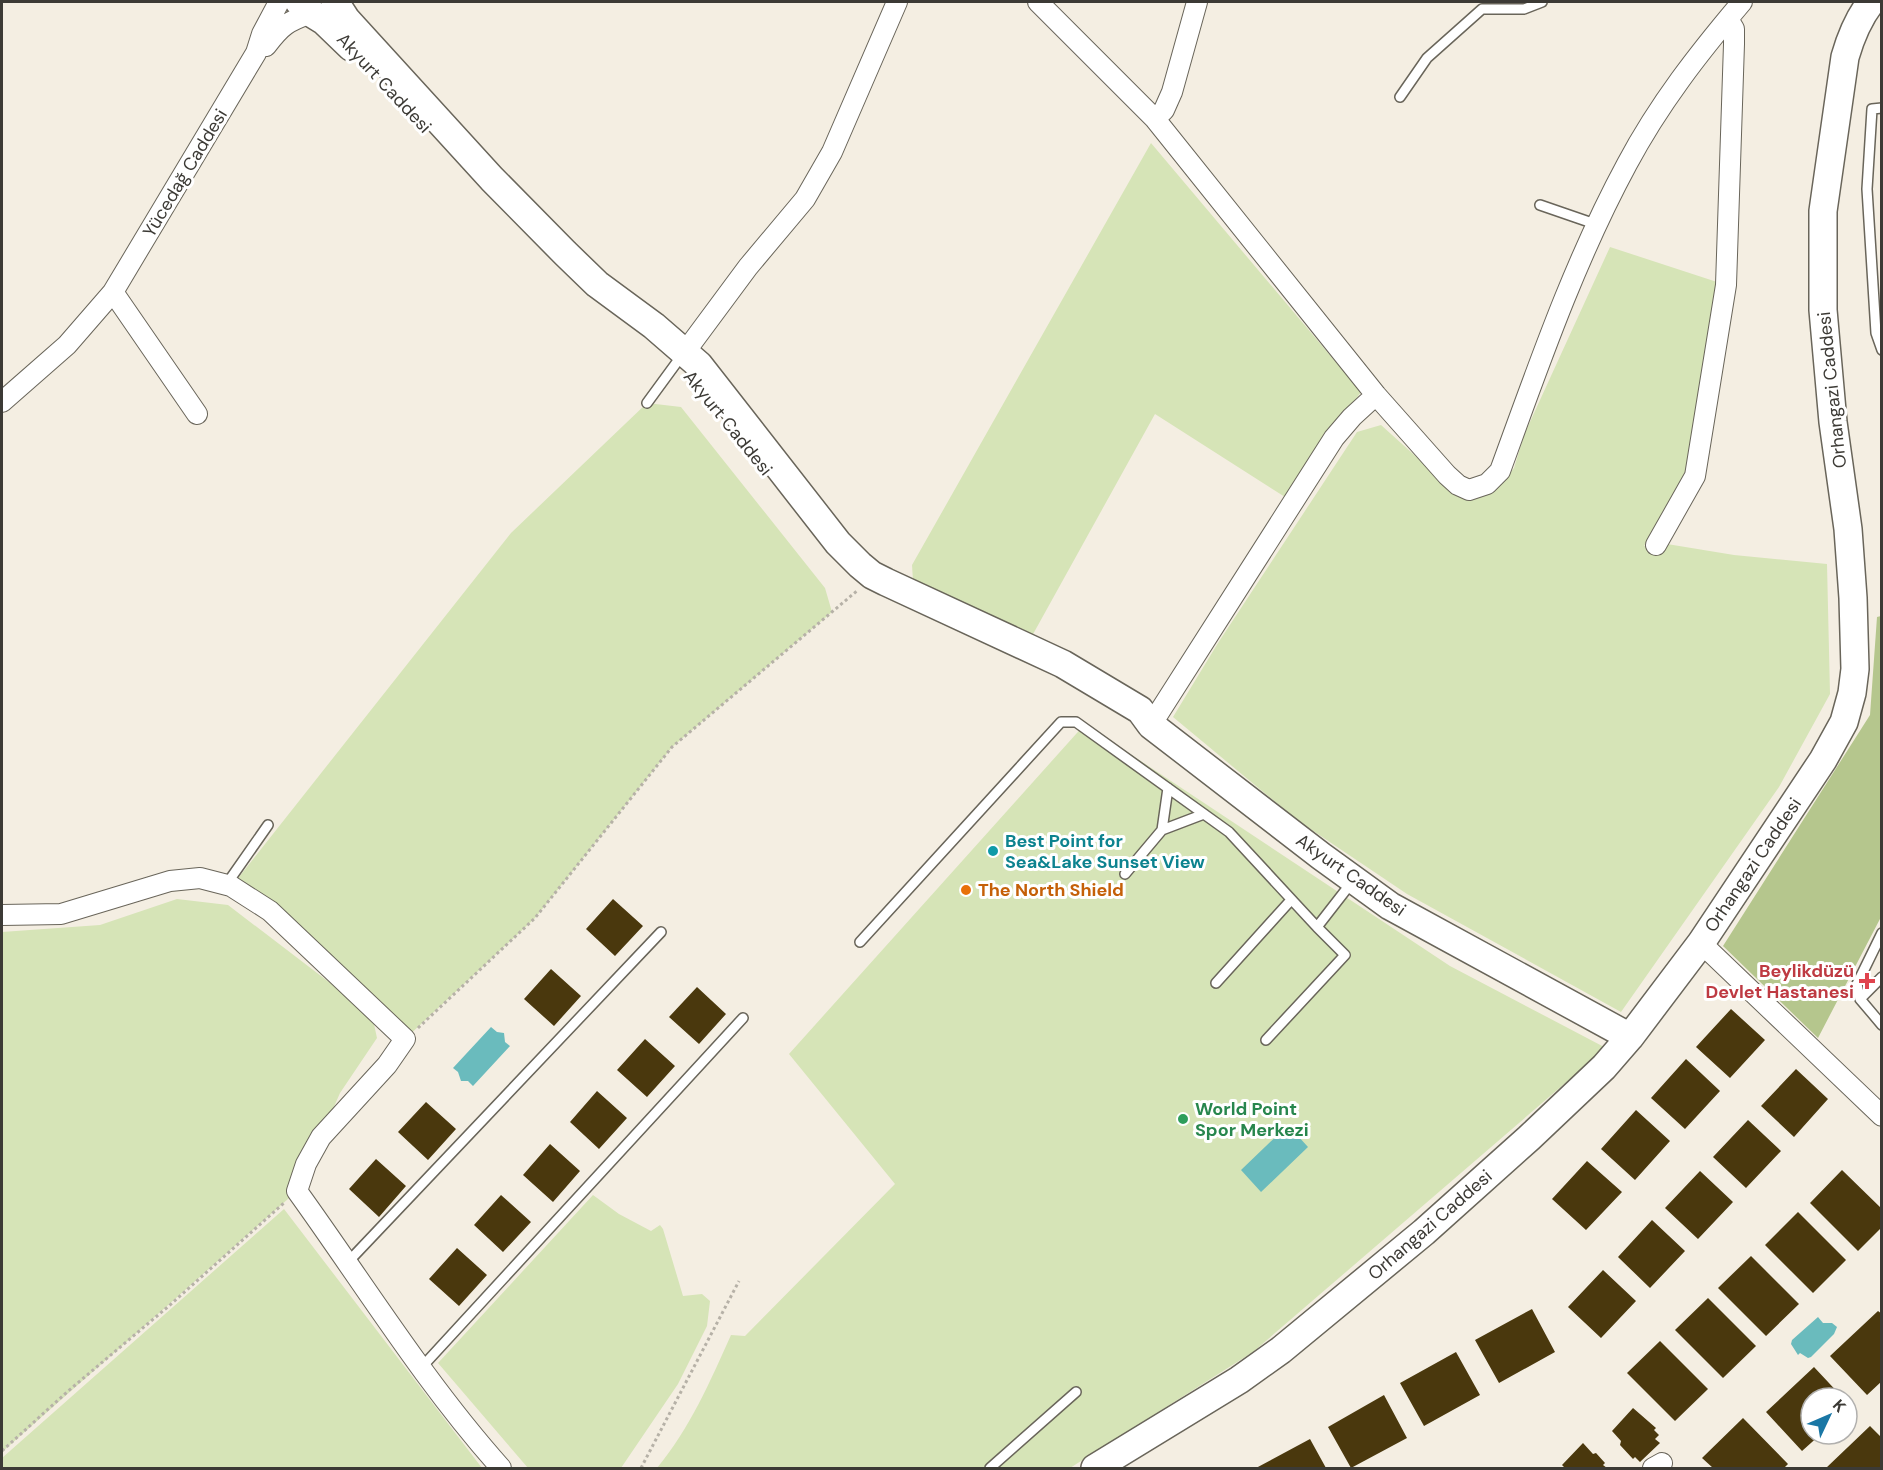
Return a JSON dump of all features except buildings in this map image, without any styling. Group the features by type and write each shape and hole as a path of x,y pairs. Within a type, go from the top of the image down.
{"street":[{"path":"256,53 262,34 279,2"},
{"path":"681,357 748,267 805,199 832,152 897,2"},
{"path":"1038,2 1155,119 1376,395 1458,485 1469,490 1486,484 1500,471 1569,286 1626,165 1689,66 1742,2"},
{"path":"1155,119 1164,110 1172,92 1197,2"},
{"path":"1871,2 1881,10"},
{"name":"Orhangazi Caddesi","path":"1095,1468 1239,1380 1281,1350 1424,1232 1604,1067 1701,942 1823,760 1844,722 1852,693 1855,669 1848,529 1833,422 1823,310 1823,211 1845,57 1850,38 1860,16 1871,2"},
{"path":"256,53 266,47 288,21 319,4"},
{"name":"Akyurt Caddesi","path":"319,4 346,19 492,179 565,254 597,284 654,326 681,357 813,531 849,571 866,584 925,614 995,644 1137,723 1151,725"},
{"path":"1656,546 1695,476 1726,285 1734,44 1734,29 1728,19"},
{"name":"Yücedağ Caddesi","path":"2,402 67,345 113,292 256,53"},
{"path":"113,292 197,414"},
{"name":"Akyurt Caddesi","path":"681,357 713,380 838,543 872,575 1063,664 1140,710 1151,725 1390,906 1630,1036"},
{"path":"1151,725 1334,438 1376,395"},
{"path":"2,915 61,914 170,881 200,878 226,885 270,911 405,1039 387,1065 321,1137 306,1164 297,1191 421,1368 469,1432 501,1468"},
{"path":"1701,942 1881,1116"}],"lane":[{"path":"1400,97 1427,58 1480,5 1524,9 1542,2"},
{"path":"1881,108 1872,110 1867,189 1876,333 1881,350"},
{"path":"1540,205 1598,225"},
{"path":"647,403 681,357"},
{"path":"860,942 1061,722 1076,722 1229,832 1345,955 1266,1040"},
{"path":"1162,830 1168,788"},
{"path":"1125,874 1162,830 1204,814"},
{"path":"226,885 268,825"},
{"path":"1317,927 1353,880"},
{"path":"1216,983 1291,900"},
{"path":"348,1262 661,932"},
{"path":"1881,933 1857,984 1860,999 1881,1025"},
{"path":"1860,999 1881,977"},
{"path":"421,1368 743,1017"},
{"path":"990,1468 1076,1392"}],"path":[{"path":"405,1039 535,918 672,747 866,584"},
{"path":"2,1451 297,1191"},
{"path":"640,1468 739,1281"}],"green space":[{"path":"1151,143 1361,392 1285,497 1155,414 1032,636 913,581 912,565"},
{"path":"1610,247 1717,282 1685,472 1644,546 1667,544 1734,555 1827,564 1830,694 1779,787 1621,1012 1407,894 1297,820 1173,717 1218,643 1357,432 1381,425 1453,490 1505,479 1514,468 1524,435"},
{"path":"647,403 681,407 825,588 832,612 672,747 535,918 405,1039 231,887 511,533"},
{"path":"1881,616 1881,917 1818,1038 1723,946 1870,715 1877,617"},
{"name":"World Point Spor Merkezi","path":"1085,724 1450,966 1606,1048 1253,1352 1070,1468 657,1468 689,1421 731,1335 745,1336 895,1184 789,1054"},
{"path":"177,899 228,905 372,1015 377,1038 340,1093 297,1191 2,1452 2,932 100,925"},
{"path":"593,1195 619,1214 651,1231 660,1225 683,1296 702,1294 710,1301 707,1326 678,1384 621,1468 528,1468 438,1363"},
{"path":"284,1209 482,1468 2,1468 2,1458"}],"water":[{"path":"491,1027 497,1032 504,1033 505,1042 510,1046 473,1086 468,1081 461,1081 458,1072 453,1068"},
{"path":"1288,1125 1308,1147 1261,1192 1241,1170"},
{"path":"1818,1317 1823,1323 1832,1323 1837,1327 1834,1334 1811,1357 1808,1358 1800,1353 1798,1355 1791,1344 1792,1340"}],"place":[{"name":"Best Point for Sea&Lake Sunset View","path":"993,851"},
{"name":"The North Shield","path":"966,890"},
{"name":"Beylikdüzü Devlet Hastanesi","path":"1867,981"},
{"name":"World Point Spor Merkezi","path":"1183,1119"}]}
